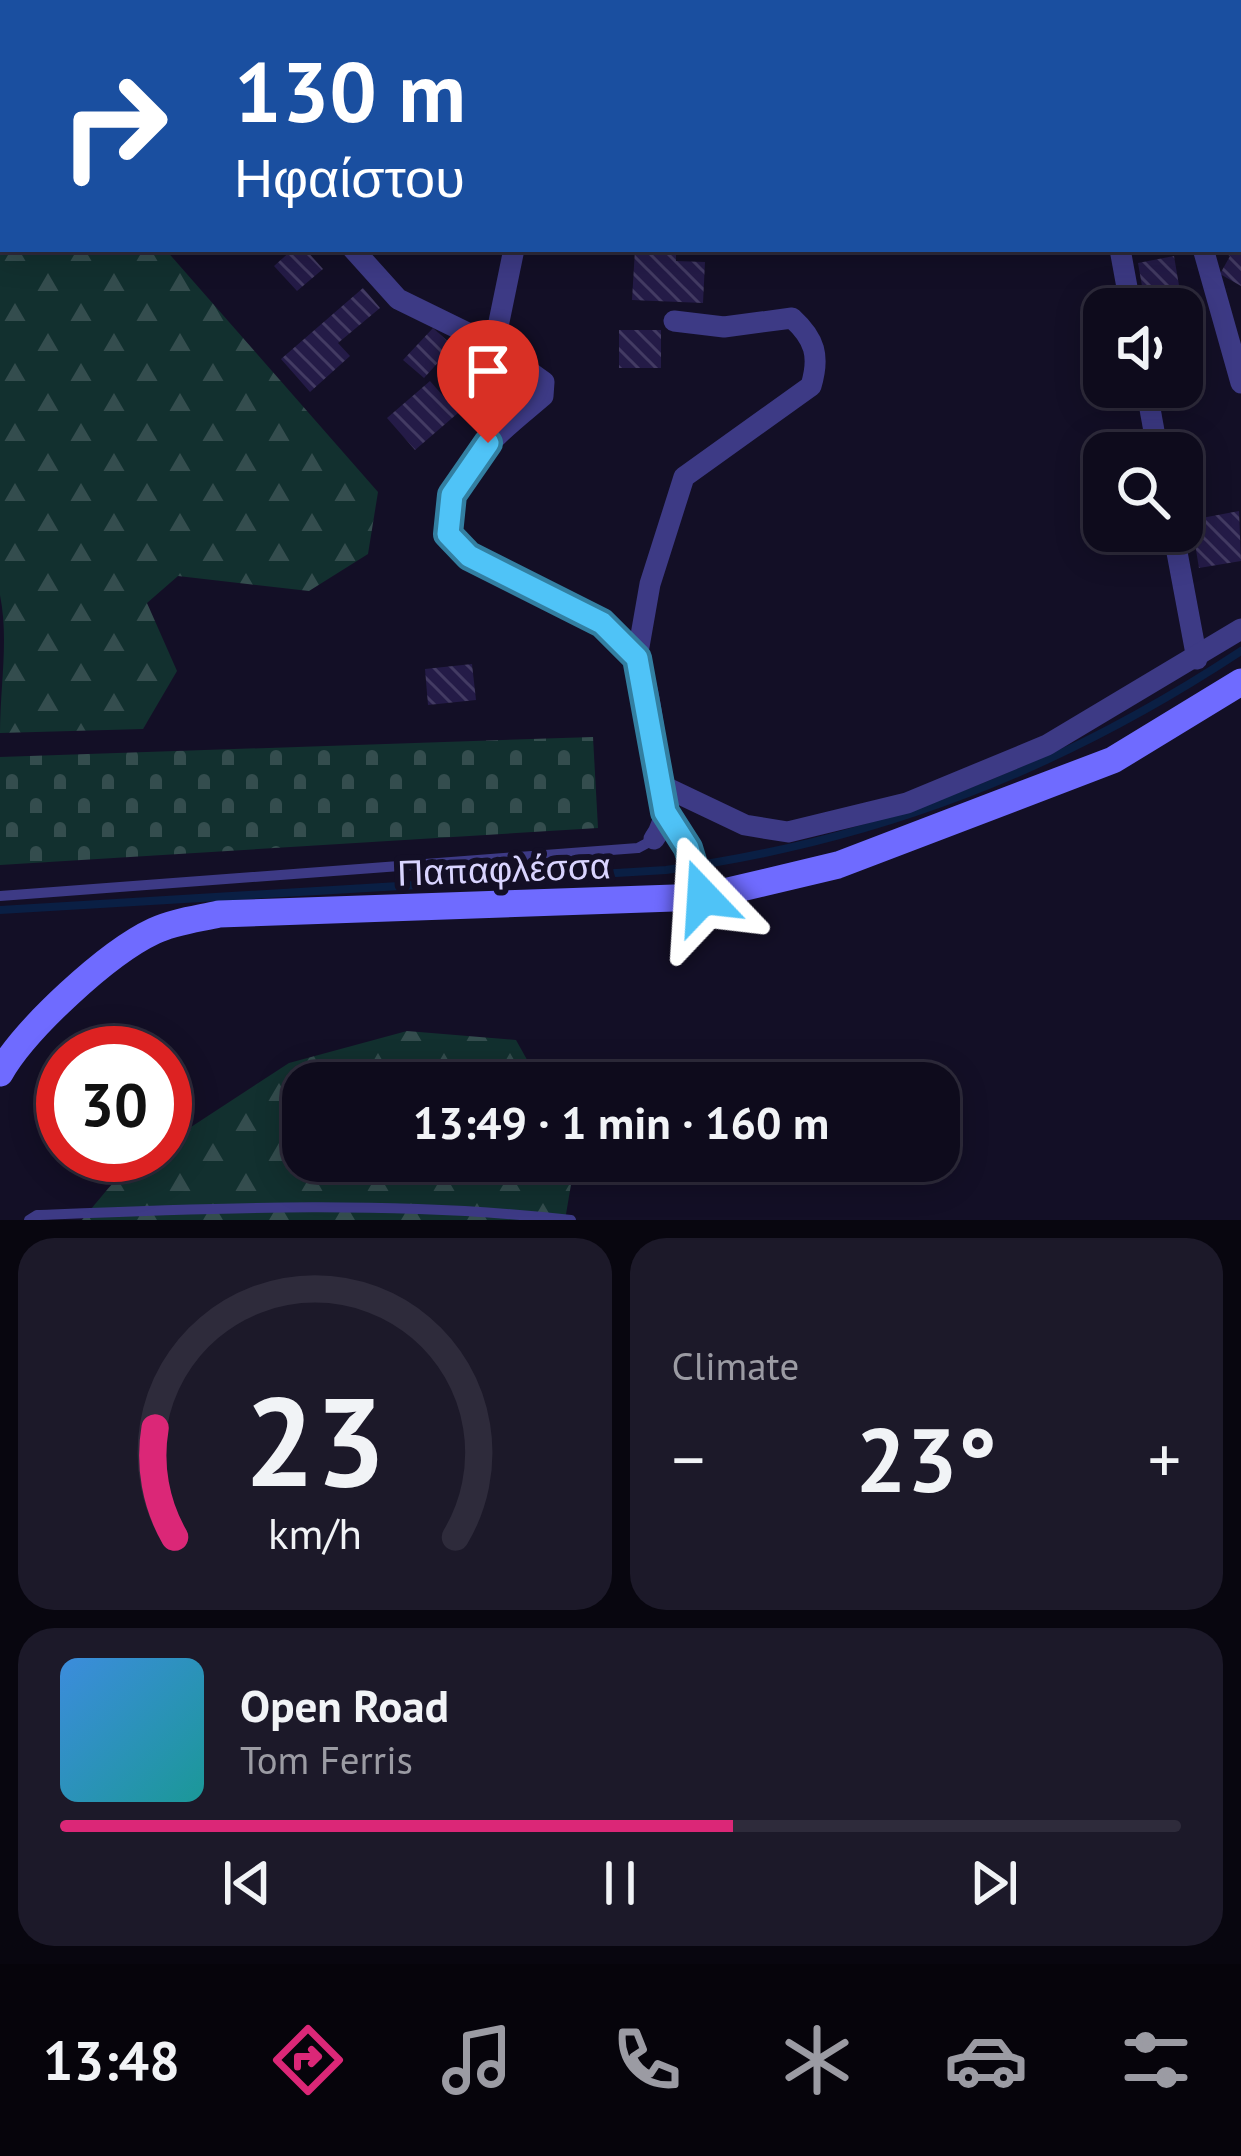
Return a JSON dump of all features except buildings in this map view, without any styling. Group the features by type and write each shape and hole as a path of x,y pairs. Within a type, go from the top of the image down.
{"street":[{"path":"356,252 398,299 494,346 544,382 543,396 488,443 452,495 448,534 469,556 602,623 637,658"},
{"path":"494,346 513,252"},
{"path":"1121,252 1127,288"},
{"path":"1204,252 1241,382"},
{"path":"654,839 665,812 663,785 637,658 650,584 683,476 812,386 818,361 808,332 792,318 724,327 674,321"},
{"path":"1177,552 1197,659"},
{"path":"663,785 745,825 788,832 907,803 1047,745 1241,629"},
{"name":"Παπαφλέσσα","path":"0,1073 16,1046 66,998 152,932 183,922 219,914 699,889 838,865 1113,760 1241,682"},
{"path":"665,812 688,848 699,889"}],"lane":[{"path":"0,896 638,848 654,839"},
{"path":"29,1220 37,1215 216,1208 509,1213 571,1220"}],"green space":[{"path":"0,252 168,252 378,492 368,554 309,591 178,576 147,603 177,671 143,729 0,733 4,646"},
{"path":"593,737 598,828 0,865 0,757"},
{"path":"407,1031 516,1040 528,1062 293,1062"},
{"path":"282,1068 282,1182 571,1182 565,1220 82,1220 115,1182 192,1182 192,1126"}],"waterway":[{"path":"0,910 666,870 745,857 894,819 1037,765 1106,731 1241,651"}],"route":[{"path":"488,443 452,495 448,534 469,556 602,623 637,658 665,812 688,848 703,897"}]}
